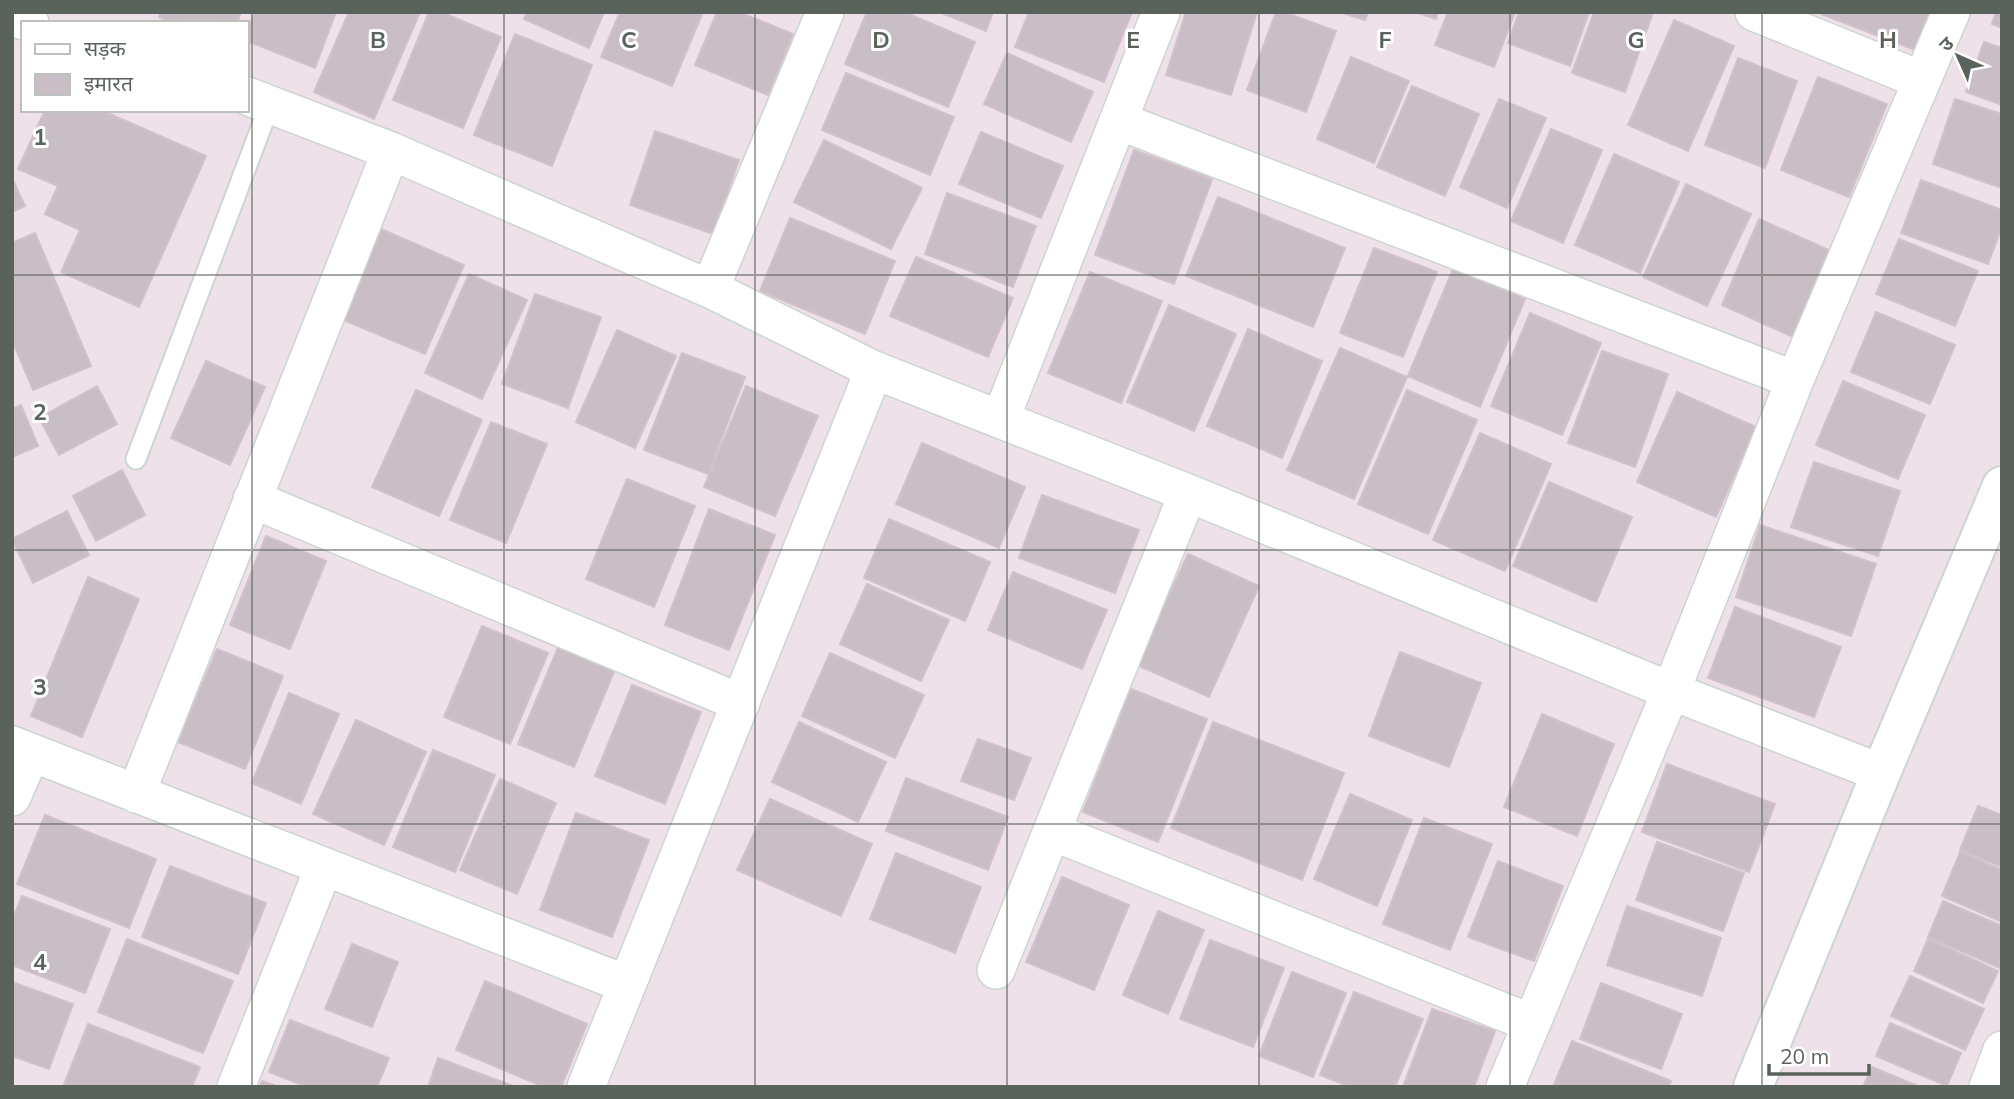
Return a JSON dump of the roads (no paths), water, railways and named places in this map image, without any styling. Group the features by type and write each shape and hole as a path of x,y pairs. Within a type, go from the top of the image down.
{"street":[{"path":"710,289 825,12"},
{"path":"1000,418 1161,12"},
{"path":"1754,12 1921,80"},
{"path":"1504,1087 1671,691 1795,380 1951,12"},
{"path":"259,100 391,151 710,289 874,370 1188,493 1671,691 1881,773"},
{"path":"1119,121 1795,380"},
{"path":"136,794 391,151"},
{"path":"586,1087 874,370"},
{"path":"1753,1087 2002,486"},
{"path":"996,970 1188,493"},
{"path":"252,499 741,704"},
{"path":"12,797 22,749 626,984"},
{"path":"1053,832 1531,1023"},
{"path":"236,1087 324,867"},
{"path":"1987,1087 2002,1050"}],"lane":[{"path":"136,458 259,100"}]}
